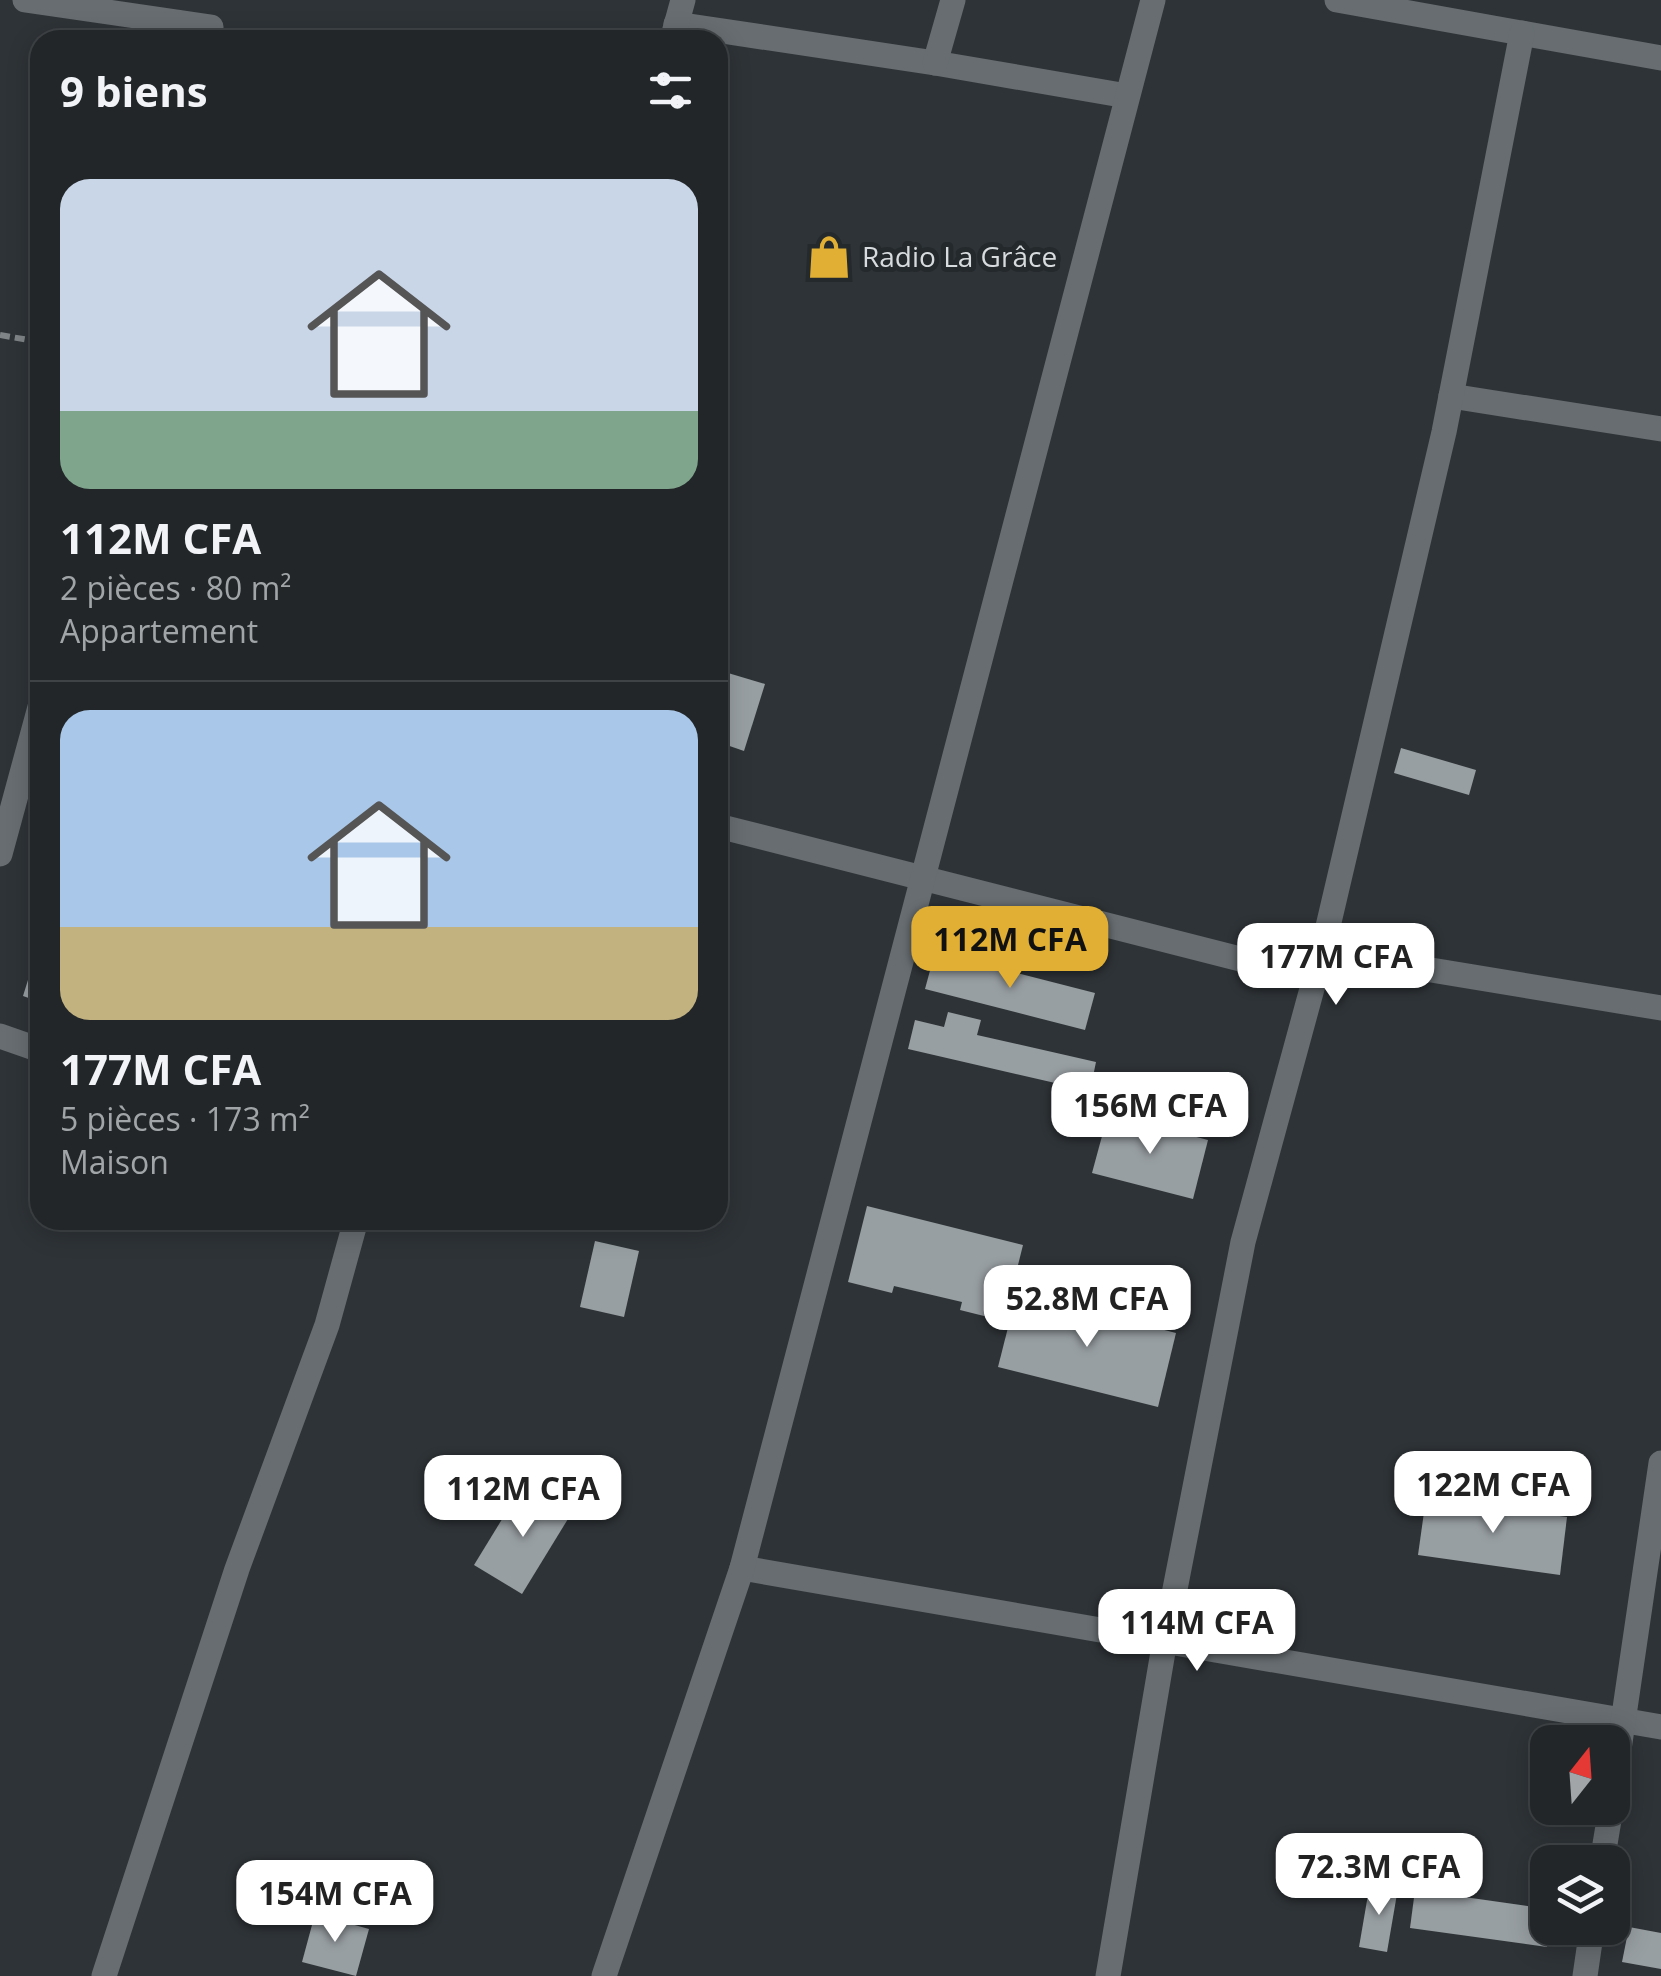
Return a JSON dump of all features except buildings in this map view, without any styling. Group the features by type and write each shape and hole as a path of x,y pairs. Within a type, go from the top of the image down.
{"street":[{"path":"25,0 192,30"},
{"path":"210,30 216,0"},
{"path":"935,63 954,0"},
{"path":"604,1976 742,1568 1153,0"},
{"path":"1337,0 1661,58"},
{"path":"677,21 1128,96"},
{"path":"1108,1976 1164,1640 1244,1242 1316,978 1451,396 1522,33"},
{"path":"1451,396 1661,430"},
{"path":"0,854 30,743"},
{"path":"728,829 1316,978"},
{"path":"1322,952 1661,1008"},
{"path":"0,1036 30,1046"},
{"path":"104,1976 237,1570 326,1325 353,1230"},
{"path":"1623,1725 1661,1464"},
{"path":"742,1568 1661,1727"},
{"path":"1585,1976 1590,1945"}],"path":[{"path":"0,336 30,340"}],"place":[{"name":"Radio La Grâce","path":"829,257"}]}
